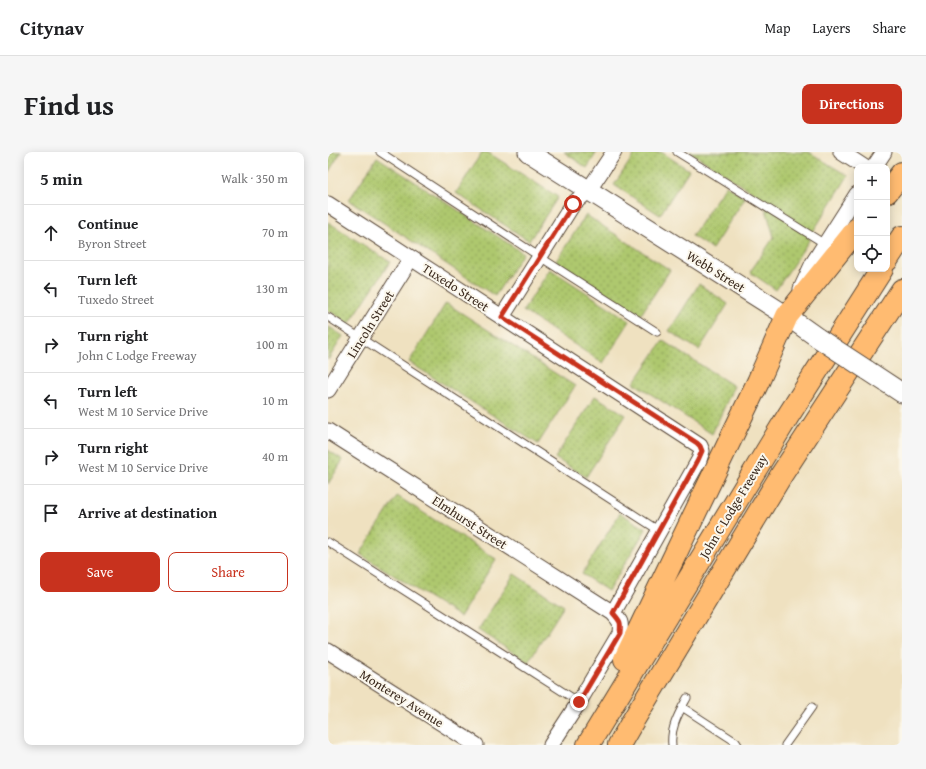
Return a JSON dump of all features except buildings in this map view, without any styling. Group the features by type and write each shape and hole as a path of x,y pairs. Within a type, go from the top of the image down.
{"highway":[{"path":"890,188 902,173"},
{"path":"606,715 618,674 751,396 787,316 854,233"},
{"path":"890,255 902,237"},
{"name":"John C Lodge Freeway","path":"588,745 788,416 880,272"},
{"name":"John C Lodge Freeway","path":"619,745 782,474 902,290"}],"street":[{"name":"Webb Street","path":"528,152 787,316 902,393"},
{"path":"502,317 573,204 588,191 614,152"},
{"path":"841,152 859,164"},
{"path":"876,164 884,152"},
{"path":"787,316 813,263 854,199"},
{"name":"Tuxedo Street","path":"328,204 697,443 702,451 698,460 658,530"},
{"name":"Lincoln Street","path":"328,390 412,258"},
{"name":"Elmhurst Street","path":"328,431 613,613"},
{"path":"551,745 579,702 620,633 621,623 613,613 658,530"},
{"name":"Monterey Avenue","path":"328,651 476,745"}],"lane":[{"path":"380,152 657,332"},
{"path":"677,152 825,244"},
{"path":"328,317 658,530"},
{"path":"328,542 579,702"},
{"path":"672,745 671,738 673,728 687,698"},
{"path":"682,707 736,742 738,745"},
{"path":"785,745 812,707"}],"green space":[{"path":"328,152 341,152 328,173"},
{"path":"482,152 487,152 558,197 529,241 456,193"},
{"path":"564,152 597,152 587,168"},
{"path":"636,152 661,152 689,170 660,215 614,185"},
{"path":"690,152 809,152 848,176 809,238 810,239 776,290 750,272 774,237 763,199"},
{"path":"377,157 523,253 495,296 349,200"},
{"path":"726,185 745,198 712,249 692,236"},
{"path":"586,215 670,270 640,316 556,261"},
{"path":"328,222 390,262 349,324 328,310"},
{"path":"550,269 630,321 603,363 523,311"},
{"path":"699,284 728,304 699,350 669,331"},
{"path":"446,303 575,386 538,444 409,362"},
{"path":"328,326 343,336 328,360"},
{"path":"663,341 734,386 712,434 634,383"},
{"path":"595,396 626,415 586,477 555,458"},
{"path":"328,450 343,460 328,484"},
{"path":"397,496 496,559 460,617 360,554"},
{"path":"620,513 646,529 608,591 582,574"},
{"path":"514,574 564,606 528,662 478,630"}],"route":[{"path":"573,204 502,317 697,443 702,451 613,613 621,623 620,633 579,702"}]}
